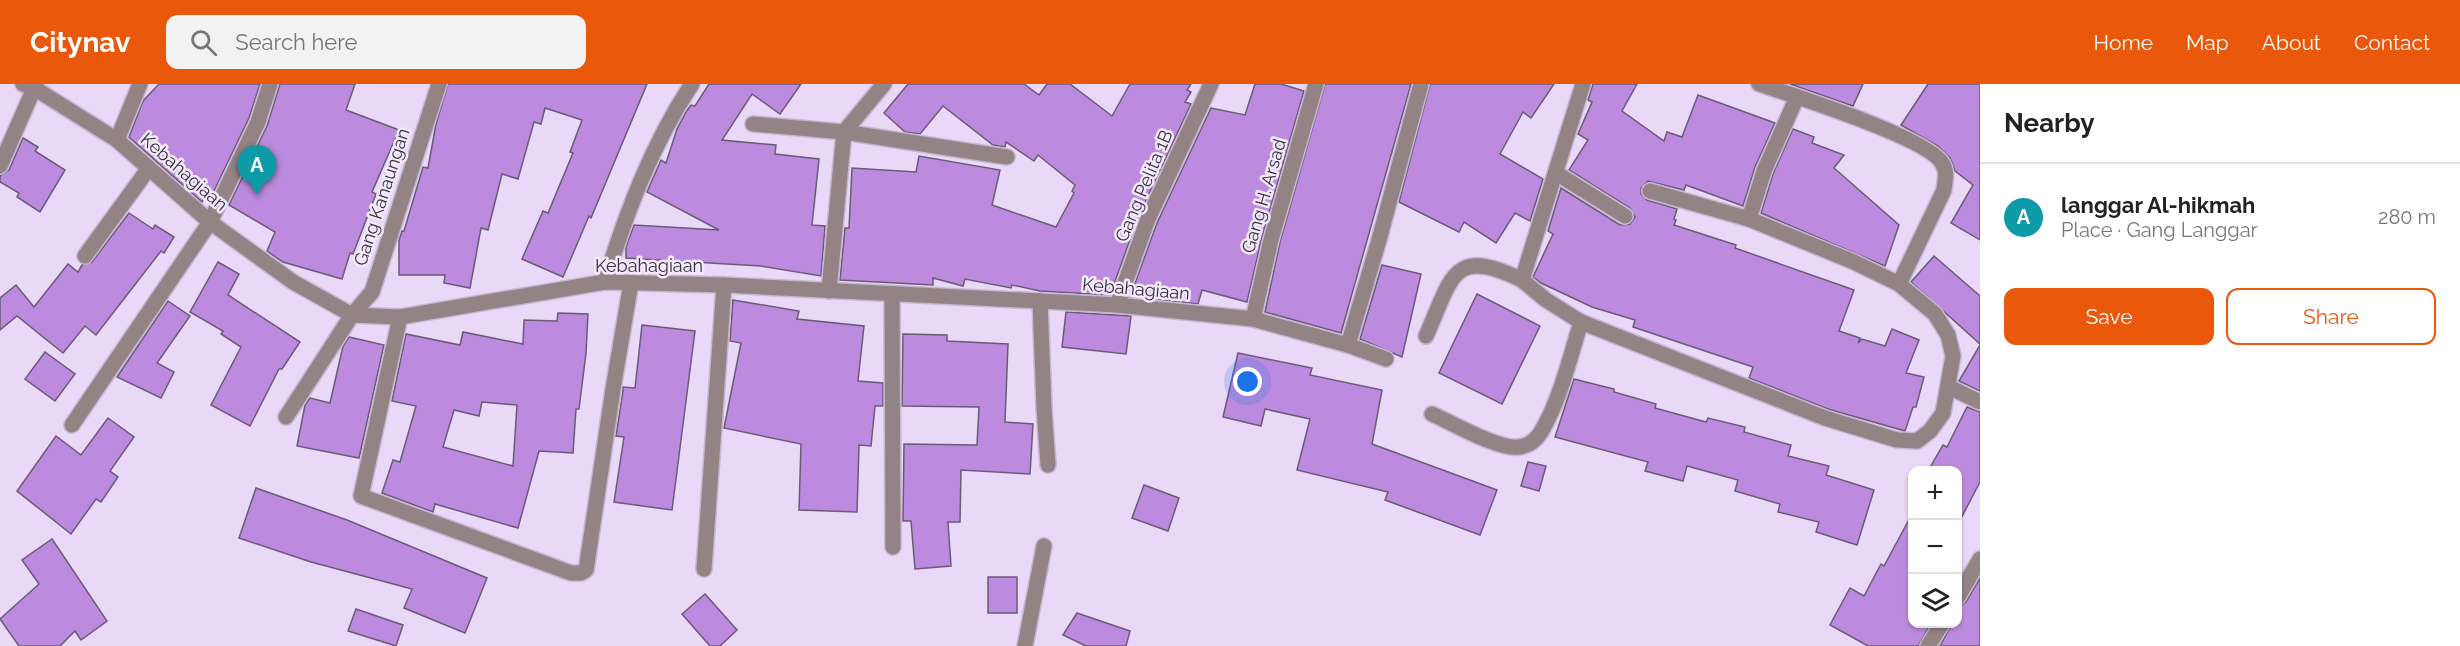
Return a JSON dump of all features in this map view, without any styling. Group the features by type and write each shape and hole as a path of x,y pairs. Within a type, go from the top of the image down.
{"street":[{"path":"117,140 140,84"},
{"path":"72,425 210,222 258,122 270,84"},
{"name":"Gang Kanaungan","path":"286,417 352,315 372,292 439,84"},
{"path":"605,282 622,227 666,127 692,84"},
{"path":"829,291 844,132 884,84"},
{"name":"Gang Pelita 1B","path":"1117,305 1148,219 1211,84"},
{"name":"Gang H. Arsad","path":"1253,319 1271,240 1316,84"},
{"path":"1348,345 1421,84"},
{"path":"1522,279 1583,84"},
{"path":"1759,84 1897,134 1928,150 1943,164 1947,175 1944,190 1899,284"},
{"path":"0,166 31,85"},
{"name":"Kebahagiaan","path":"31,85 117,140 210,222 293,282 352,315 400,317 605,282 724,285 1117,305 1253,319 1348,345 1386,359"},
{"path":"1749,219 1764,171 1797,97"},
{"path":"753,123 844,132 1007,157"},
{"path":"85,256 149,168"},
{"path":"1556,173 1625,216"},
{"path":"1426,336 1457,272 1468,265 1498,267 1522,279 1546,300 1581,322 1825,418 1897,440 1917,441 1930,431 1943,413 1953,356 1948,335 1935,314 1899,284 1854,262 1749,219 1650,191"},
{"path":"400,317 361,496 571,573 581,573 586,570 631,284"},
{"path":"704,569 724,285"},
{"path":"891,294 893,548"},
{"path":"1040,301 1048,465"},
{"path":"1432,414 1492,442 1516,448 1530,444 1540,432 1556,396 1581,322"},
{"path":"1949,387 1980,402"},
{"path":"1025,646 1044,546"},
{"path":"1962,590 1980,559"},
{"path":"1928,646 1939,628"}],"building":[{"path":"159,84 260,84 249,118 212,195 207,192 202,202 129,137 143,101"},
{"path":"280,84 355,84 346,110 399,130 372,192 376,194 353,254 350,253 342,279 283,262 267,251 275,232 229,205 267,126"},
{"path":"448,84 647,84 591,218 589,216 563,277 522,259 543,211 548,213 573,153 570,152 582,120 545,108 541,124 534,122 518,179 502,174 488,230 481,228 470,288 444,283 445,275 399,275 399,240 404,231 423,167 428,168 436,124"},
{"path":"709,84 801,84 780,114 752,94 722,140 776,145 775,154 819,159 812,225 825,226 821,276 761,266 626,258 626,247 634,225 719,230 647,192 661,160 666,163 677,129 686,112 691,105 695,106"},
{"path":"908,84 1024,84 1039,95 1047,84 1070,84 1112,116 1130,84 1191,84 1187,90 1191,92 1185,102 1191,104 1139,215 1110,295 1040,291 1012,285 1011,288 965,279 963,286 933,278 933,285 840,280 845,228 849,228 852,168 916,172 919,156 1000,170 992,205 1056,227 1074,193 1072,191 1075,185 1038,155 1034,161 1006,142 1005,147 993,145 943,106 920,134 905,132 884,113"},
{"path":"1255,84 1281,84 1304,91 1262,237 1247,302 1202,290 1198,304 1133,294 1133,297 1130,297 1157,223 1211,108 1245,115"},
{"path":"1325,84 1411,84 1341,333 1265,312 1280,242"},
{"path":"1430,84 1554,84 1531,118 1523,112 1500,154 1543,179 1530,221 1515,213 1496,243 1464,222 1459,232 1399,202"},
{"path":"1593,84 1637,84 1622,111 1664,141 1667,132 1682,137 1698,95 1775,123 1755,167 1743,206 1686,185 1684,190 1648,181 1641,188 1641,194 1647,200 1677,209 1674,225 1736,245 1735,248 1854,290 1839,331 1860,338 1858,343 1862,339 1885,346 1892,329 1919,340 1906,373 1924,377 1916,407 1913,407 1905,431 1828,409 1749,378 1753,367 1633,327 1635,320 1592,307 1533,277 1553,234 1548,231 1561,188 1620,225 1630,224 1635,217 1630,208 1569,170 1588,140 1578,134 1592,102 1588,100"},
{"path":"1790,84 1863,84 1853,106"},
{"path":"1928,84 1980,84 1980,240 1951,223 1973,185 1955,171 1950,158 1938,146 1901,125"},
{"path":"1793,129 1814,137 1812,143 1844,155 1834,168 1899,225 1885,266 1761,213 1773,174"},
{"path":"23,138 38,147 35,151 65,170 40,212 17,197 19,193 0,182 0,176 9,170"},
{"path":"129,213 153,229 155,225 174,237 164,253 161,251 96,335 85,326 63,353 17,316 0,330 0,298 16,285 34,307 68,264 78,272 82,265 92,262"},
{"path":"1934,256 1980,296 1980,344 1911,282"},
{"path":"218,262 239,274 228,295 300,342 282,369 279,369 250,426 211,405 241,347 221,334 223,331 190,312"},
{"path":"1382,265 1421,274 1402,357 1360,339"},
{"path":"1477,294 1540,326 1502,404 1439,373"},
{"path":"733,300 799,311 797,319 864,326 858,381 883,383 883,406 875,406 871,446 859,445 857,512 799,510 801,444 724,428 741,343 730,341"},
{"path":"168,301 190,316 157,363 174,372 161,398 117,377"},
{"path":"1066,312 1131,316 1126,354 1062,347"},
{"path":"558,313 588,314 586,353 579,409 576,409 573,453 539,451 518,528 435,504 433,512 382,493 393,460 400,462 416,406 392,401 406,334 460,345 463,332 523,344 524,320 557,321","holes":["482,402 517,405 513,466 443,447 454,410 479,416"]},
{"path":"642,325 695,331 672,510 614,502 624,437 616,436 623,387 635,388"},
{"path":"903,334 947,335 947,341 1008,344 1005,422 1033,424 1030,474 961,470 960,522 948,522 951,566 915,569 911,521 903,521 904,444 977,445 979,407 902,406"},
{"path":"349,337 384,345 359,458 297,446 305,405 310,398 330,403 343,346"},
{"path":"1980,345 1980,391 1959,381"},
{"path":"45,352 75,374 55,401 25,379"},
{"path":"1238,353 1312,368 1310,375 1382,390 1372,444 1497,490 1480,535 1385,500 1388,492 1297,470 1310,419 1265,409 1261,426 1223,417"},
{"path":"1574,379 1614,389 1614,392 1656,404 1655,408 1706,422 1708,418 1745,427 1744,432 1791,445 1788,456 1829,466 1826,475 1874,490 1857,545 1816,532 1819,522 1778,512 1780,504 1735,491 1738,480 1687,466 1683,481 1645,471 1648,462 1555,437"},
{"path":"1967,407 1980,412 1980,482 1962,516 1962,466 1931,466 1943,445 1947,447"},
{"path":"108,418 134,437 110,471 118,477 101,502 96,499 71,534 17,491 56,436 81,455"},
{"path":"1528,462 1546,466 1539,491 1521,486"},
{"path":"1144,485 1179,498 1168,531 1132,518"},
{"path":"256,488 347,520 487,578 465,633 404,608 412,589 311,562 239,538"},
{"path":"1908,521 1908,628 1929,628 1918,646 1868,646 1830,625 1850,588 1864,596 1881,564 1884,566"},
{"path":"52,539 107,621 81,640 75,631 60,646 19,646 0,619 39,584 22,560"},
{"path":"988,577 1017,577 1017,613 988,613"},
{"path":"1980,578 1980,646 1940,646 1950,628 1962,628 1962,604 1966,602"},
{"path":"705,594 737,630 720,646 710,646 682,614"},
{"path":"356,609 403,625 396,646 348,631"},
{"path":"1077,613 1130,631 1126,646 1086,646 1063,635"}],"place":[{"name":"langgar Al-hikmah","path":"257,195"}]}
